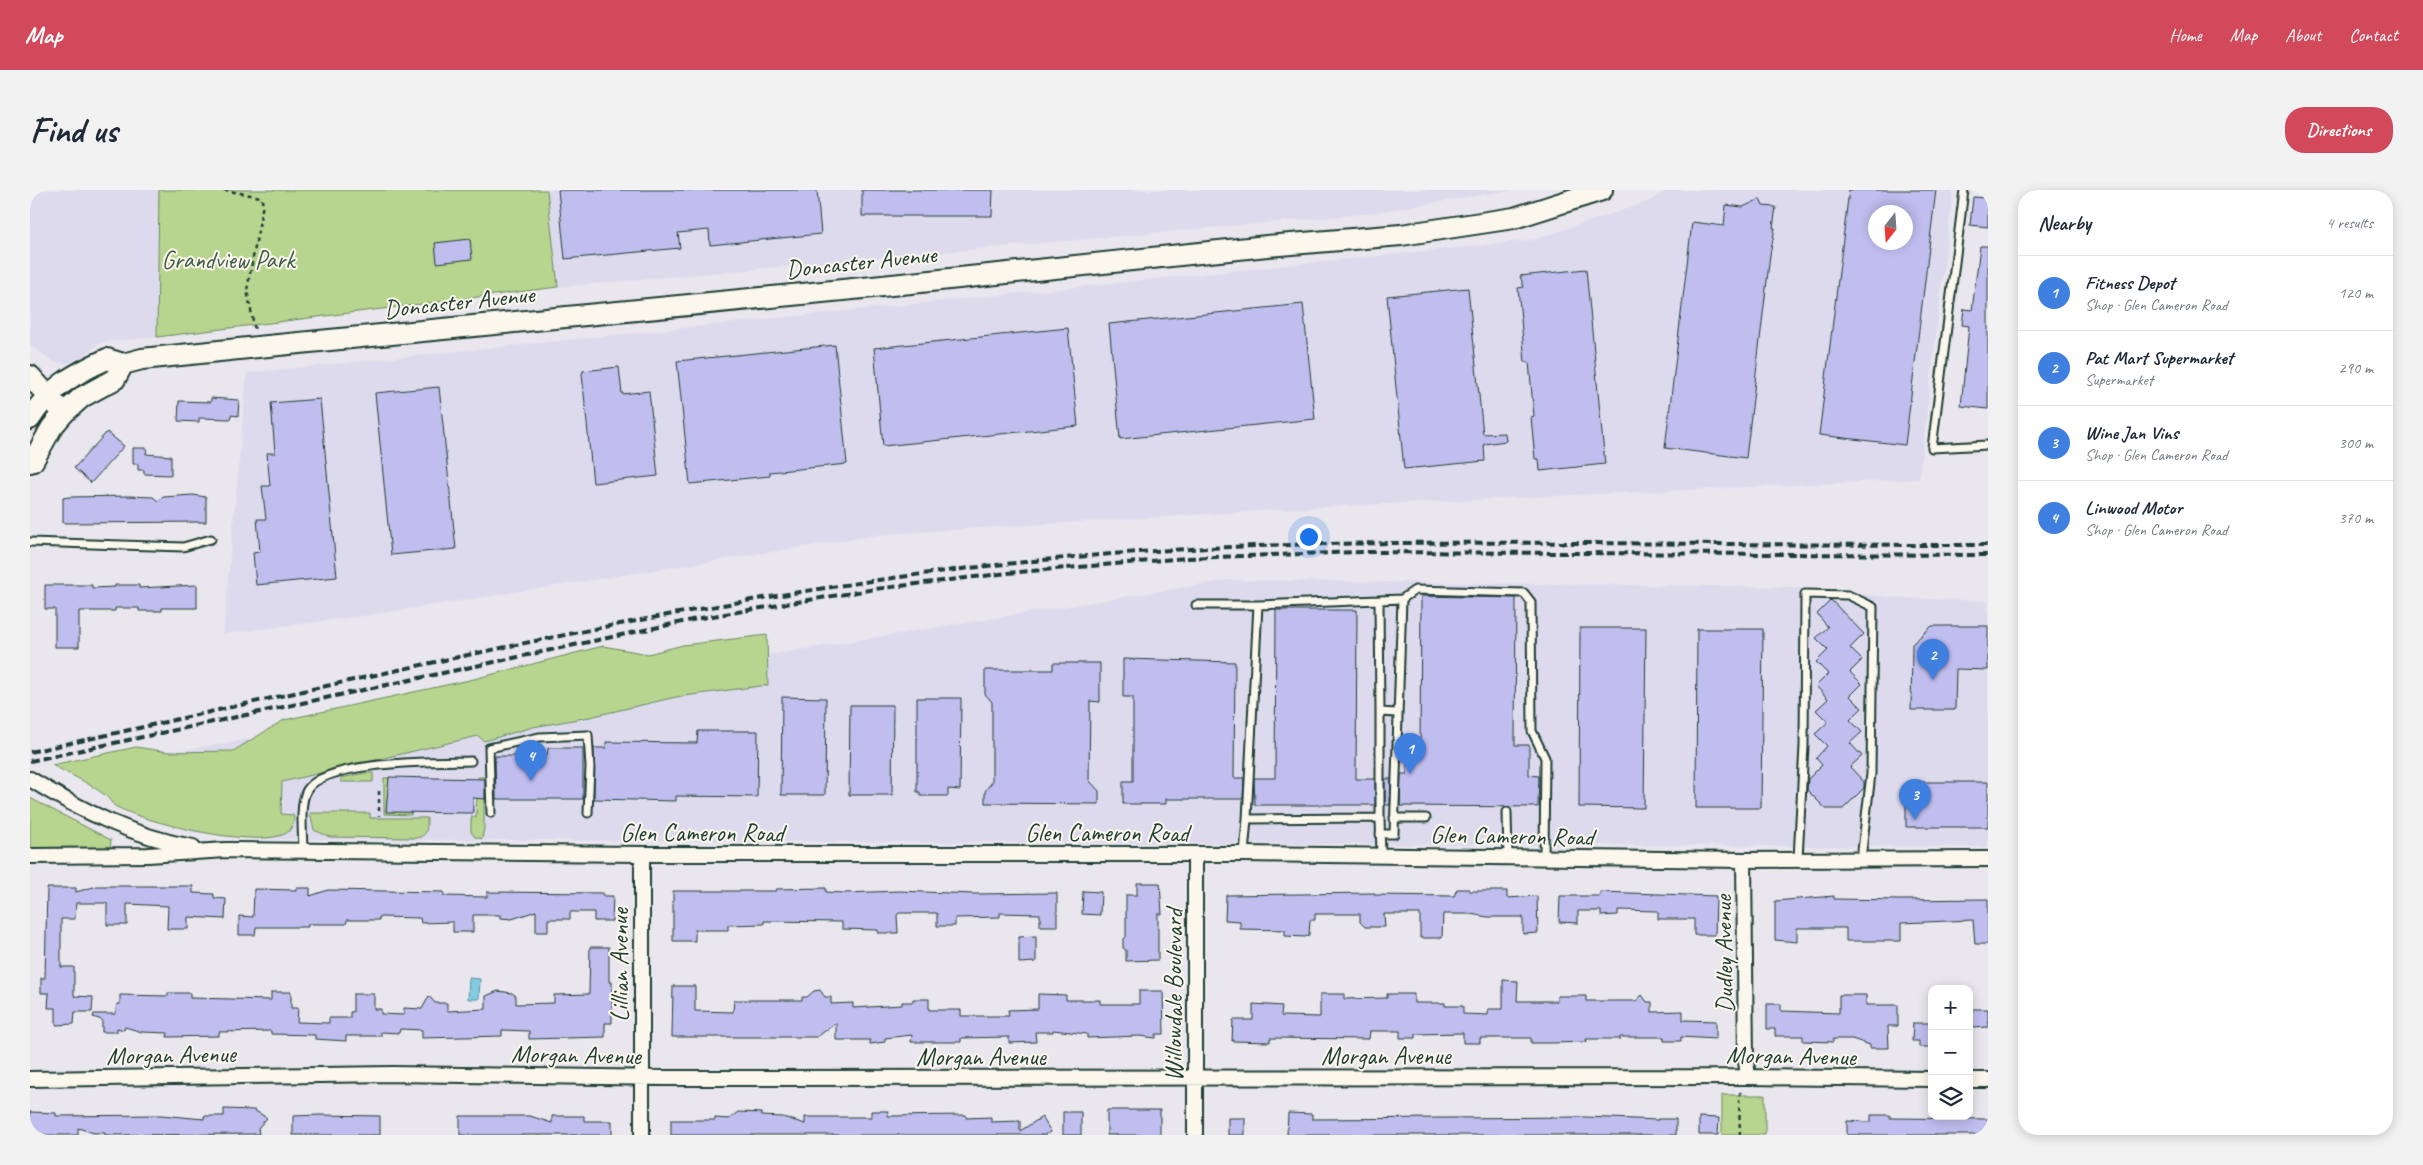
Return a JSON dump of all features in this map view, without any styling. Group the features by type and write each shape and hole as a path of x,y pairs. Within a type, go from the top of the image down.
{"street":[{"name":"Doncaster Avenue","path":"30,419 67,378 107,359 122,364 142,359 258,347 1266,246 1401,235 1514,218 1602,190"},
{"path":"30,462 33,461 52,427 64,413 82,397 115,379 122,364"},
{"path":"30,376 47,398 64,413"},
{"name":"Glen Cameron Road","path":"30,779 63,799 125,828 177,844 226,850"},
{"name":"Glen Cameron Road","path":"30,856 148,855 226,850 642,854 1244,854 1744,860 1988,859"},
{"name":"Lillian Avenue","path":"642,854 642,1135"},
{"name":"Willowdale Boulevard","path":"1195,855 1197,1078 1195,1135"},
{"name":"Dudley Avenue","path":"1744,860 1746,1061 1748,1077"},
{"name":"Morgan Avenue","path":"30,1078 392,1074 641,1078 1748,1077 1928,1079"},
{"path":"1973,1080 1988,1080"}],"lane":[{"path":"1964,190 1932,448 1988,446"},
{"path":"30,542 183,547 211,539"},
{"path":"1196,606 1402,599 1415,590 1524,593 1532,602 1532,731 1545,758 1544,857"},
{"path":"1798,860 1804,746 1805,594 1848,595 1873,607 1871,774 1861,859"},
{"path":"1380,834 1394,834 1396,713 1402,599"},
{"path":"1379,600 1381,856"},
{"path":"1244,854 1258,605"},
{"path":"1380,712 1396,713"},
{"path":"491,813 489,748 540,737 588,735 590,767 588,813"},
{"path":"303,851 304,796 310,786 327,776 389,763 471,761"},
{"path":"1507,812 1508,857"},
{"path":"1247,819 1380,818"},
{"path":"1394,818 1426,818"}],"path":[{"path":"224,190 261,197 264,204 247,290 258,347"},
{"path":"379,791 379,816"},
{"path":"1740,1135 1739,1096 1748,1077"}],"shaded area":[{"path":"30,190 159,190 157,337 101,342 74,364 54,362 30,345"},
{"path":"547,190 1512,190 1365,214 558,287"},
{"path":"1668,190 1953,190 1919,479 1322,507 884,534 377,614 223,634 247,373 1533,240 1650,201"},
{"path":"1229,580 1790,587 1898,598 1988,601 1988,847 265,839 189,832 177,751"}],"green space":[{"name":"Grandview Park","path":"159,190 547,190 558,287 157,337"},
{"path":"767,635 768,685 676,697 590,717 533,727 484,741 478,736 282,782 281,814 293,815 293,823 285,834 267,838 223,836 173,826 130,813 115,806 99,791 52,765 136,747 169,752 233,751 284,720 474,679 603,646 648,654 683,645"},
{"path":"373,773 373,782 341,782 341,778"},
{"path":"478,777 484,777 484,828 482,839 475,837 471,832 471,817 476,817"},
{"path":"384,778 389,778 386,811 411,812 411,815 384,814"},
{"path":"30,798 111,840 110,850 30,848"},
{"path":"310,813 370,813 370,818 427,818 427,828 423,835 416,838 330,837 314,830"},
{"path":"1722,1095 1765,1095 1765,1135 1722,1135"}],"water":[{"path":"469,978 480,979 479,999 468,999"}],"building":[{"path":"558,190 817,190 821,234 710,245 709,230 678,233 680,248 565,259"},
{"path":"862,190 993,190 992,216 862,216"},
{"path":"1849,190 1936,190 1905,445 1819,435"},
{"path":"1973,197 1988,198 1988,227 1970,225"},
{"path":"1760,199 1763,206 1776,207 1773,228 1775,228 1770,255 1746,458 1665,448 1692,222 1724,226 1726,205 1743,207"},
{"path":"470,239 472,259 437,263 435,243"},
{"path":"1980,246 1988,246 1988,409 1961,406 1969,326 1962,325 1964,309 1972,310"},
{"path":"1586,269 1605,464 1540,471 1539,459 1535,459 1531,417 1534,416 1529,362 1525,362 1518,288 1524,287 1520,276"},
{"path":"1468,288 1483,434 1505,433 1506,441 1484,444 1485,461 1404,469 1387,296"},
{"path":"1303,304 1315,419 1120,439 1109,324"},
{"path":"1068,328 1078,426 883,446 874,348"},
{"path":"835,345 847,464 770,472 770,476 690,484 677,361"},
{"path":"619,367 622,394 649,391 658,476 593,483 582,374 583,371"},
{"path":"439,387 456,549 391,555 375,393"},
{"path":"211,398 239,400 238,416 231,415 230,419 199,418 199,422 178,421 179,401 211,402"},
{"path":"320,399 337,577 256,585 253,553 260,552 257,519 266,519 262,486 270,486 267,453 275,453 271,403"},
{"path":"107,432 124,446 91,483 74,468"},
{"path":"133,448 147,448 146,454 171,456 171,475 144,474 144,470 138,470 138,464 133,464"},
{"path":"193,495 206,497 206,522 63,523 63,498 129,496 153,497 158,501 163,497"},
{"path":"45,585 92,585 92,588 115,587 115,585 139,585 139,588 197,585 197,608 162,608 162,611 139,611 139,608 115,608 115,611 79,611 79,647 55,647 55,609 45,609"},
{"path":"1421,596 1516,598 1515,745 1529,745 1529,775 1539,776 1538,807 1400,806 1401,774 1407,774 1407,744 1420,744"},
{"path":"1831,600 1864,634 1850,648 1862,660 1850,672 1862,684 1850,696 1862,708 1850,720 1862,732 1850,743 1862,756 1850,767 1864,782 1864,788 1843,809 1826,809 1807,790 1808,779 1822,765 1816,758 1827,746 1815,734 1828,722 1816,710 1828,699 1816,686 1828,674 1816,662 1828,650 1816,638 1828,627 1817,614"},
{"path":"1276,610 1357,610 1356,779 1375,779 1375,805 1255,805 1254,778 1275,778"},
{"path":"1932,626 1988,626 1988,670 1956,669 1955,710 1911,710 1912,644"},
{"path":"1580,628 1646,628 1644,808 1579,807"},
{"path":"1697,629 1763,629 1761,808 1696,808"},
{"path":"1123,659 1235,662 1234,778 1244,778 1243,799 1166,799 1166,804 1123,804 1123,781 1133,781 1133,697 1123,697"},
{"path":"1053,663 1100,663 1100,702 1090,701 1089,780 1099,791 1099,804 985,803 985,791 992,782 992,702 985,694 985,670 1053,670"},
{"path":"782,697 826,698 825,795 781,795"},
{"path":"917,698 961,698 960,790 948,789 948,796 920,796 920,792 917,792"},
{"path":"850,705 893,705 892,795 849,795"},
{"path":"698,731 758,731 757,797 676,796 676,801 594,799 594,748 606,748 606,742 697,743"},
{"path":"548,748 583,748 583,799 496,799 495,756 547,756"},
{"path":"389,777 485,779 485,799 473,798 473,813 386,812"},
{"path":"1385,779 1391,779 1390,805 1385,805"},
{"path":"1906,782 1988,782 1988,827 1906,827"},
{"path":"1137,883 1160,883 1162,914 1158,914 1158,960 1126,961 1126,950 1123,948 1123,940 1126,937 1126,895 1137,895"},
{"path":"97,886 193,886 193,893 214,894 214,898 226,899 225,919 188,917 188,929 167,929 168,906 127,904 127,925 107,925 107,903 76,903 75,919 61,919 61,967 74,967 74,996 93,997 92,1012 75,1012 74,1024 56,1025 56,1008 48,1008 49,993 41,993 41,978 45,978 47,888 76,888 76,892"},
{"path":"296,888 310,888 310,896 328,890 444,892 444,896 487,897 487,892 603,893 603,896 613,896 612,921 594,921 594,912 570,912 570,919 548,919 548,932 536,932 536,911 512,919 500,918 500,915 473,915 473,932 453,932 453,922 421,923 420,918 379,917 379,920 347,920 346,924 308,924 308,927 256,927 255,935 239,935 239,916 253,917 254,889 296,890"},
{"path":"826,888 826,892 844,893 899,891 974,894 1057,893 1057,926 1040,926 1040,914 1000,913 1000,917 955,918 955,926 937,926 937,913 899,913 897,915 898,933 878,933 878,930 842,929 842,922 764,921 764,924 728,925 728,930 695,930 695,941 673,941 673,891 776,891 776,889"},
{"path":"1457,889 1469,889 1469,891 1507,891 1507,898 1537,896 1538,933 1523,934 1523,917 1488,917 1470,914 1443,914 1442,938 1420,938 1420,914 1384,914 1385,927 1365,927 1360,922 1360,914 1315,914 1315,920 1310,920 1309,935 1305,937 1285,936 1285,930 1240,929 1240,921 1225,920 1226,895 1375,893 1375,895 1454,896"},
{"path":"1083,891 1101,892 1100,915 1082,914"},
{"path":"1600,892 1716,896 1715,935 1694,935 1694,919 1658,919 1658,911 1618,910 1618,915 1601,916 1601,911 1578,911 1578,923 1559,922 1560,896 1600,896"},
{"path":"1834,896 1834,899 1988,899 1988,944 1975,944 1973,920 1901,923 1901,941 1846,941 1846,928 1797,928 1797,942 1775,940 1775,901"},
{"path":"1036,936 1036,962 1019,963 1019,937"},
{"path":"590,947 609,947 609,982 612,982 612,1023 605,1023 605,1037 529,1039 529,1031 502,1030 502,1036 422,1038 422,1030 400,1029 399,1033 381,1032 381,1036 346,1036 346,1041 315,1039 315,1035 271,1034 271,1031 219,1032 219,1036 167,1037 168,1033 142,1032 125,1027 124,1030 117,1028 117,1032 102,1032 102,1020 93,1017 94,1014 115,1014 117,1004 120,1004 120,995 168,996 168,993 190,993 190,998 271,1000 271,992 291,992 291,1008 298,1008 297,1022 329,1023 329,1018 350,1018 350,1012 353,1012 353,994 374,994 374,1009 381,1009 381,1014 404,1015 404,1008 422,1009 429,996 435,1003 447,1003 447,1011 486,1009 486,996 498,991 512,993 516,996 516,1004 554,1003 554,995 589,994"},
{"path":"1503,980 1518,981 1517,1001 1557,1001 1557,996 1586,996 1586,1001 1636,1001 1642,995 1647,1002 1652,1002 1652,1012 1683,1011 1683,1020 1716,1021 1716,1039 1681,1037 1681,1041 1664,1041 1664,1037 1620,1037 1620,1039 1586,1039 1587,1042 1531,1043 1531,1038 1480,1038 1480,1043 1463,1043 1463,1033 1416,1034 1416,1038 1400,1038 1400,1031 1370,1031 1369,1039 1270,1038 1270,1042 1232,1041 1233,1020 1253,1020 1253,1004 1282,1006 1281,1016 1320,1017 1320,994 1344,994 1344,999 1387,998 1387,994 1414,994 1414,1003 1445,1003 1445,1006 1463,1006 1463,1014 1488,1015 1488,1009 1503,1009"},
{"path":"673,986 695,986 695,1011 733,1012 734,1000 802,1000 802,997 807,997 814,991 820,990 825,997 831,997 831,1004 853,1003 853,1008 902,1005 902,1002 913,1002 913,999 929,999 929,1010 961,1010 961,1016 1009,1016 1008,1010 1038,1009 1038,994 1066,995 1066,1000 1100,1000 1100,1004 1139,1004 1139,991 1163,991 1164,1034 1156,1034 1156,1038 1139,1036 1087,1038 1087,1034 1053,1030 1053,1032 1035,1032 1036,1042 1009,1043 1009,1037 961,1038 961,1042 911,1042 912,1035 885,1038 885,1042 870,1044 870,1040 836,1040 836,1023 817,1037 672,1037"},
{"path":"1839,995 1866,995 1866,1005 1898,1005 1898,1026 1888,1026 1889,1048 1870,1048 1870,1045 1852,1039 1833,1039 1833,1042 1803,1041 1803,1036 1775,1036 1775,1029 1767,1029 1767,1004 1781,1004 1781,1011 1839,1013"},
{"path":"1973,1009 1988,1009 1988,1027 1973,1028"},
{"path":"1913,1023 1928,1023 1928,1047 1919,1047 1919,1041 1912,1041"},
{"path":"224,1109 254,1110 267,1118 258,1128 259,1134 105,1135 105,1133 94,1133 78,1128 78,1135 31,1135 30,1133 30,1112 56,1113 56,1116 161,1115 204,1119 204,1116 224,1116"},
{"path":"1107,1110 1160,1110 1160,1135 1107,1135"},
{"path":"871,1111 888,1111 888,1116 966,1115 966,1118 991,1117 991,1122 1020,1121 1020,1131 1042,1117 1051,1132 1044,1135 671,1135 671,1120 729,1119 738,1112 762,1113 761,1116 783,1117 805,1124 805,1117 871,1117"},
{"path":"1063,1112 1081,1112 1081,1135 1063,1135"},
{"path":"1288,1113 1312,1114 1312,1119 1585,1117 1676,1119 1676,1135 1287,1135"},
{"path":"1871,1115 1890,1115 1890,1118 1928,1118 1928,1120 1988,1119 1988,1135 1847,1135 1847,1121 1871,1122"},
{"path":"293,1116 380,1116 380,1135 293,1135"},
{"path":"460,1116 530,1116 552,1123 552,1116 584,1116 584,1121 612,1121 612,1135 460,1135"},
{"path":"1699,1117 1719,1118 1718,1135 1699,1135"},
{"path":"1228,1118 1245,1118 1245,1135 1228,1135"}],"railway":[{"path":"30,752 412,667 667,615 925,574 1054,559 1186,549 1383,543 1988,545"},
{"path":"30,761 701,618 875,589 1008,573 1186,558 1361,552 1988,555"}],"place":[{"name":"Pat Mart Supermarket","path":"1933,680"},
{"name":"Fitness Depot","path":"1410,774"},
{"name":"Linwood Motor","path":"531,781"},
{"name":"Wine Jan Vins","path":"1915,820"}]}
